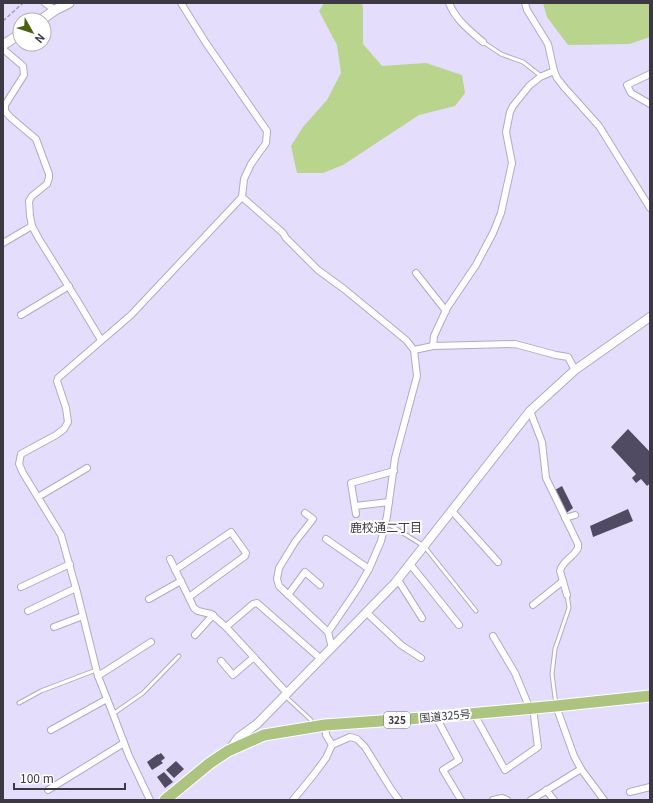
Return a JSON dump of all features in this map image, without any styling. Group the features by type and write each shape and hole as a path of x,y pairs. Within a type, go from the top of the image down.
{"highway":[{"name":"国道325号","path":"165,800 210,763 228,751 264,735 325,725 436,718 650,696"}],"main road":[{"path":"52,13 69,3"},
{"path":"3,45 12,39"}],"street":[{"path":"45,3 56,10"},
{"path":"150,800 129,756 97,673 70,564 61,535 19,464 21,454 56,435 64,429 68,422 66,408 57,381 58,378 131,314 242,196 244,179 251,164 266,143 267,131 206,43 181,3"},
{"path":"449,3 460,22 483,42"},
{"path":"525,3 527,10 548,44 557,78 599,126 650,208"},
{"path":"3,49 23,66 24,75 5,105 5,111 36,139 49,174 47,184 32,196 29,201 32,226 101,340"},
{"path":"433,346 434,336 446,311 476,265 502,213 512,163 506,132 510,112 529,86 541,76 554,71"},
{"path":"650,74 627,85 631,93 650,104"},
{"path":"242,196 283,233 318,270 344,289 406,340 414,350 417,376 396,458 386,522 381,541 369,569 358,588 328,632"},
{"path":"3,243 32,226"},
{"path":"416,274 446,311"},
{"path":"21,316 69,286"},
{"path":"228,751 239,737 257,724 398,580 530,411 575,370 650,317"},
{"path":"414,350 433,346 515,344 568,357 575,370"},
{"path":"530,411 542,442 546,478 578,544 576,553 560,567 567,595"},
{"path":"38,497 87,468"},
{"path":"356,514 351,483 394,471"},
{"path":"354,506 389,502"},
{"path":"452,511 498,562"},
{"path":"305,513 313,519 295,542 278,568 278,586 328,632 332,648"},
{"path":"566,518 575,515"},
{"path":"175,570 231,532 246,553 245,556 189,597"},
{"path":"326,539 369,569"},
{"path":"170,559 194,608 198,611 211,614 226,627 286,695"},
{"path":"21,587 70,564"},
{"path":"410,564 459,625"},
{"path":"288,595 306,572 320,585"},
{"path":"398,580 422,618"},
{"path":"149,599 181,581"},
{"path":"533,605 563,581"},
{"path":"28,611 76,588"},
{"path":"226,627 257,603 321,660"},
{"path":"367,612 401,645 421,658"},
{"path":"54,627 83,616"},
{"path":"194,635 213,616"},
{"path":"474,714 505,770 538,748 532,709 515,673 493,636"},
{"path":"97,673 151,642"},
{"path":"221,661 233,675 254,657"},
{"path":"52,730 107,698"},
{"path":"556,706 574,756 581,769 604,800"},
{"path":"436,718 459,760 443,770 461,800"},
{"path":"257,724 264,735"},
{"path":"325,725 326,735 332,745"},
{"path":"293,800 326,758 332,745 350,737 357,739 364,747 399,800"},
{"path":"48,790 124,743"},
{"path":"531,800 581,769"},
{"path":"630,792 650,786"},
{"path":"546,790 554,800"},
{"path":"493,800 502,798 507,800"}],"lane":[{"path":"483,42 501,54 524,62 541,76"},
{"path":"386,522 424,546 476,611"},
{"path":"556,706 552,674 555,649 569,608 567,595"},
{"path":"113,714 143,693 179,656"},
{"path":"19,703 41,691 97,673"},
{"path":"286,695 311,720 312,727"}],"path":[{"path":"3,21 24,3"}],"green space":[{"path":"324,3 362,3 363,44 382,66 426,63 462,75 465,93 455,106 419,115 343,165 323,173 297,173 291,146 303,127 327,100 341,73 337,45 319,11"},
{"path":"543,3 650,3 650,37 629,44 568,45 547,17"}],"building":[{"path":"628,429 650,452 650,483 647,486 641,479 636,483 632,478 636,474 611,447"},
{"path":"562,486 573,508 565,514 555,490"},
{"path":"628,509 633,521 593,537 590,526"},
{"path":"161,753 165,758 161,761 163,763 152,770 147,762"},
{"path":"176,761 184,769 174,778 166,770"},
{"path":"164,772 173,782 165,788 157,777"}],"district":[{"name":"鹿校通二丁目","path":"386,528"}]}
